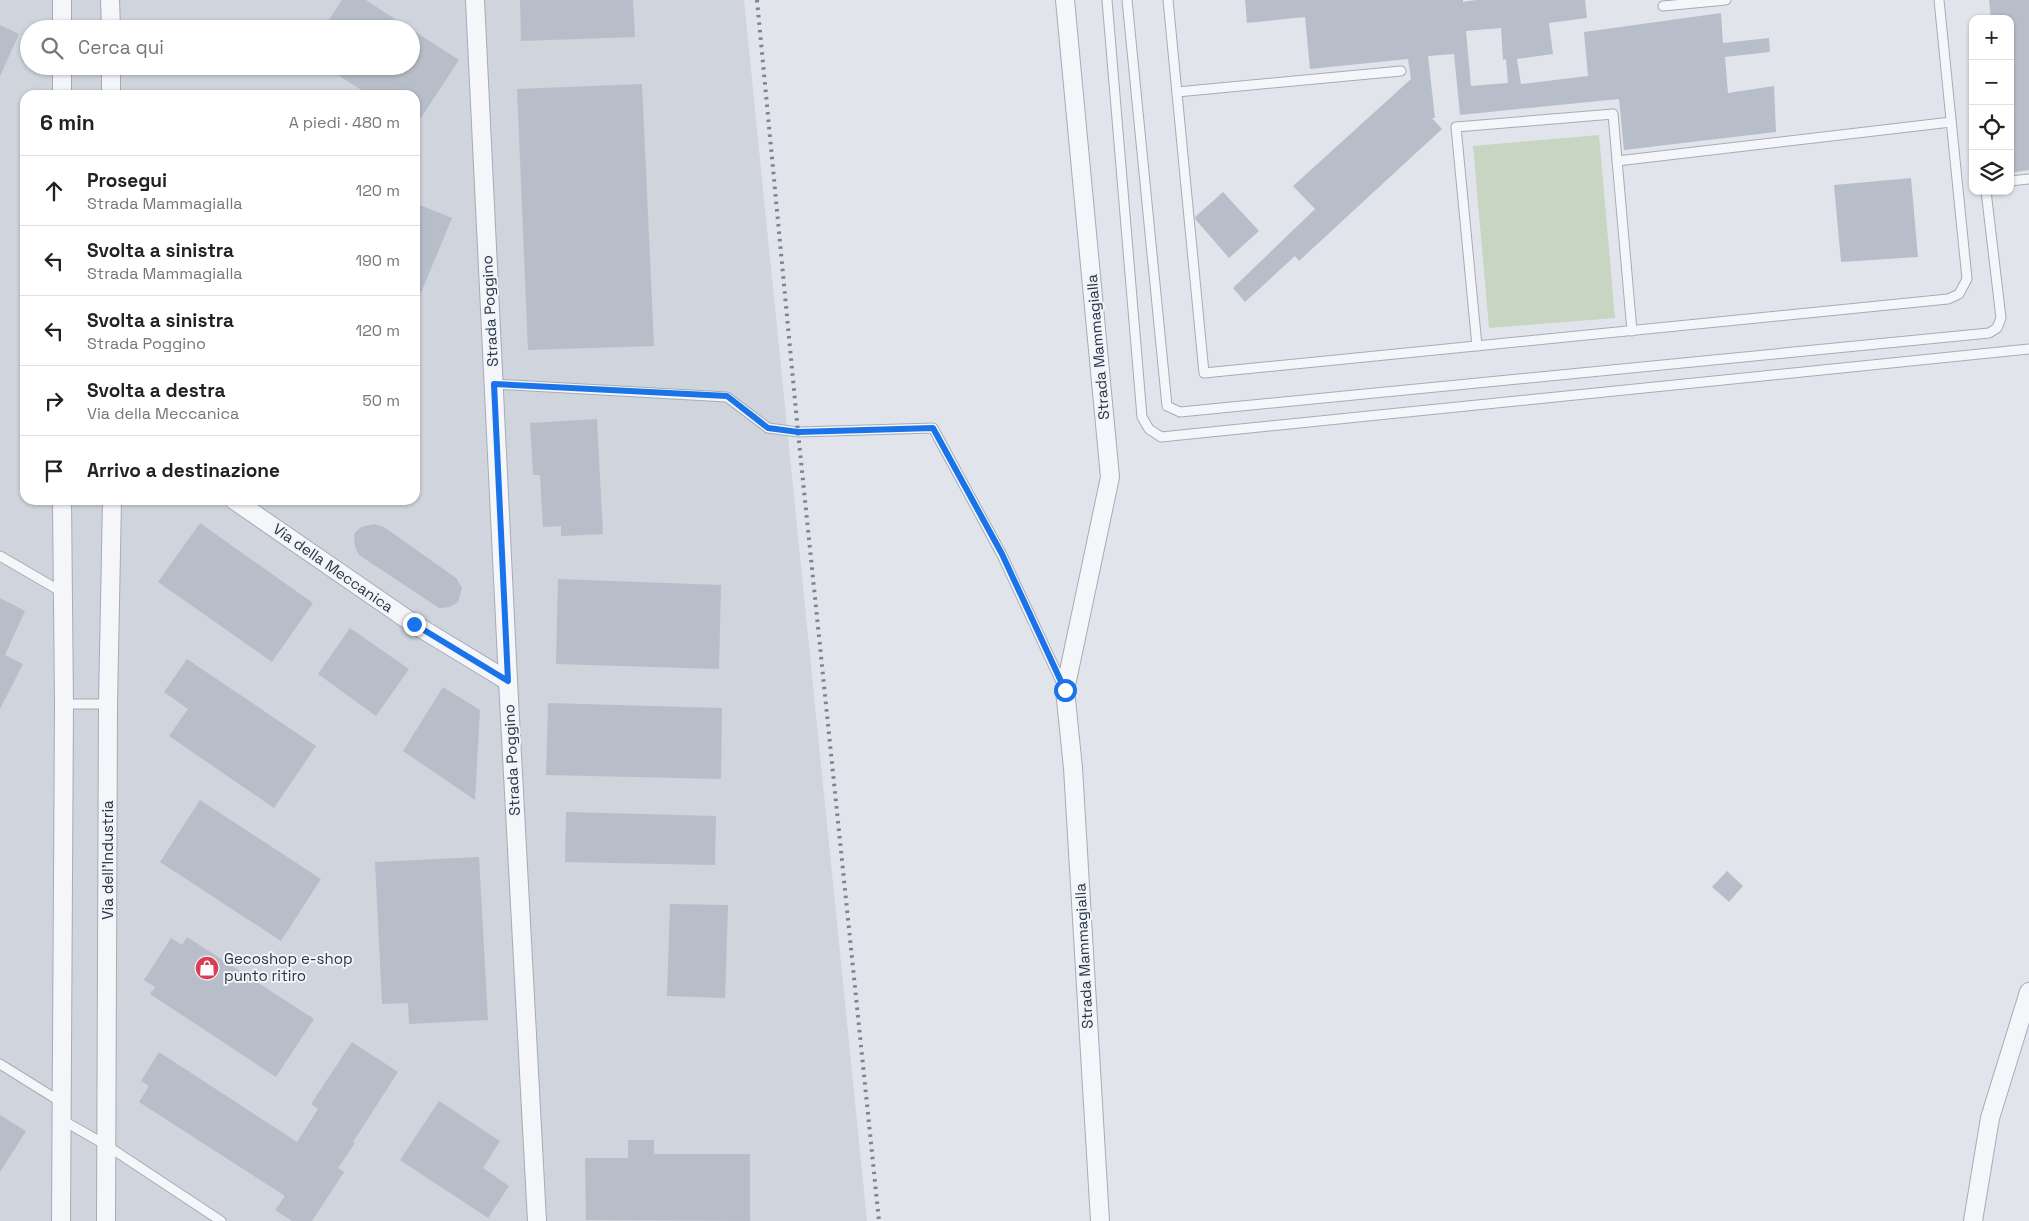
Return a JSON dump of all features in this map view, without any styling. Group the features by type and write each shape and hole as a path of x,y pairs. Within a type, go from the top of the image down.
{"street":[{"path":"62,0 62,20"},
{"path":"110,0 110,20"},
{"name":"Strada Poggino","path":"475,0 536,1221"},
{"name":"Strada Mammagialla","path":"1065,0 1110,477 1065,690 1073,768 1100,1221"},
{"path":"62,75 62,90"},
{"path":"111,75 111,90"},
{"path":"61,1221 64,704 62,505"},
{"name":"Via dell'Industria","path":"106,1221 108,704 112,505"},
{"name":"Via della Meccanica","path":"241,505 414,624 508,681"},
{"path":"1973,1221 1990,1118 2029,992"}],"lane":[{"path":"1107,0 1142,417 1149,430 1161,437 2029,349"},
{"path":"1127,0 1167,406 1180,412 1989,333 1997,328 2001,318 1986,195"},
{"path":"1168,0 1204,373 1948,299 1959,294 1967,279 1939,0"},
{"path":"1663,6 1726,0"},
{"path":"1177,92 1401,71"},
{"path":"1477,346 1456,127 1613,114 1632,330"},
{"path":"1617,160 1951,122"},
{"path":"2014,180 2029,179"},
{"name":"Strada Mammagialla","path":"494,384 727,396 768,428 798,432 933,428 1002,554 1065,690"},
{"path":"0,556 62,592"},
{"path":"64,704 108,704"},
{"path":"0,1064 62,1102"},
{"path":"62,1120 106,1145 221,1221"}],"shaded area":[{"path":"0,0 744,0 867,1221 0,1221"}],"green space":[{"path":"1599,135 1615,318 1489,328 1473,146"}],"building":[{"path":"342,0 366,0 396,20 329,20"},
{"path":"520,0 633,0 635,37 521,41"},
{"path":"1245,0 1463,0 1463,2 1476,0 1585,0 1587,18 1549,23 1553,54 1517,59 1521,84 1588,76 1584,32 1721,13 1723,43 1769,38 1770,52 1725,57 1728,93 1774,86 1776,132 1624,150 1619,99 1460,115 1454,54 1428,56 1435,118 1432,118 1442,129 1299,261 1295,256 1245,302 1233,288 1315,209 1293,186 1411,79 1408,59 1310,69 1305,17 1247,23","holes":["1501,28 1503,60 1506,59 1508,83 1471,86 1466,31"]},
{"path":"1989,0 2029,0 2029,170 2014,172 2014,15 1991,15"},
{"path":"0,25 19,34 0,76"},
{"path":"420,35 459,60 420,119 420,90 361,90 338,75 420,75"},
{"path":"642,84 654,346 528,350 517,89"},
{"path":"1911,178 1918,257 1841,262 1834,185"},
{"path":"1223,192 1259,231 1229,258 1195,217"},
{"path":"420,205 452,218 420,295"},
{"path":"597,419 603,534 561,536 561,526 543,527 540,475 533,475 530,423"},
{"path":"200,523 313,603 272,662 158,582"},
{"path":"374,524 384,527 456,578 462,588 458,602 450,607 439,608 359,555 355,547 354,534 361,527"},
{"path":"558,579 721,585 719,669 556,664"},
{"path":"0,598 25,611 5,655 23,664 0,709"},
{"path":"350,628 409,669 376,716 318,674"},
{"path":"187,659 316,746 274,808 169,736 188,709 164,692"},
{"path":"443,687 480,710 475,800 403,751"},
{"path":"548,703 722,708 721,779 546,775"},
{"path":"200,800 321,879 281,941 160,862"},
{"path":"566,812 716,816 715,865 565,862"},
{"path":"479,857 488,1020 409,1024 408,1003 382,1004 375,862"},
{"path":"1727,871 1743,886 1729,902 1712,887"},
{"path":"670,904 728,905 725,998 667,996"},
{"path":"187,937 314,1019 276,1077 150,994 155,987 144,980 171,938 182,945"},
{"path":"352,1042 398,1072 353,1142 355,1143 338,1168 344,1172 312,1221 292,1221 275,1210 285,1196 139,1102 149,1086 141,1081 159,1052 297,1142 318,1109 311,1104"},
{"path":"439,1101 500,1141 483,1168 509,1186 488,1218 400,1160"},
{"path":"0,1115 26,1131 0,1172"},
{"path":"628,1140 654,1140 654,1154 750,1154 750,1221 586,1220 585,1158 628,1158"}],"railway":[{"path":"757,0 798,432 879,1221"}],"place":[{"name":"Gecoshop e-shop punto ritiro","path":"207,968"}],"route":[{"path":"414,624 508,681 494,384 727,396 768,428 798,432 933,428 1002,554 1065,690"}]}
